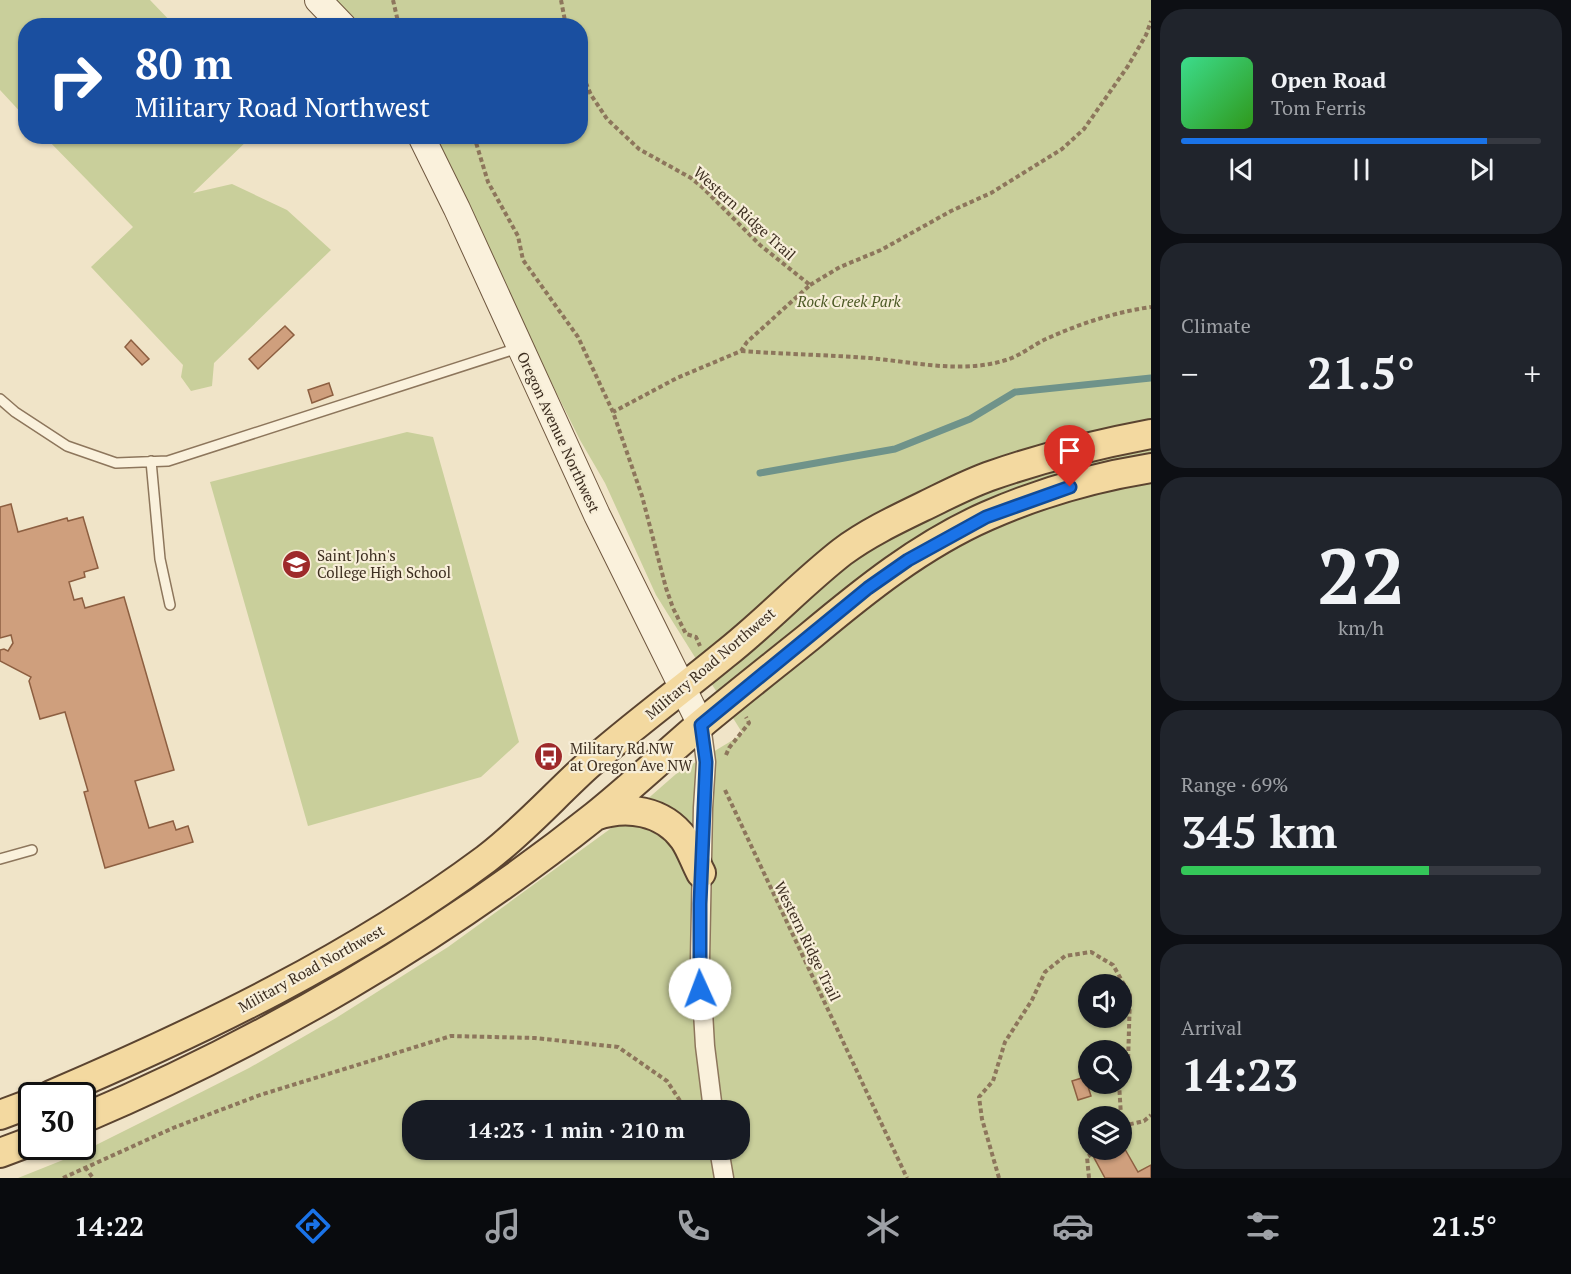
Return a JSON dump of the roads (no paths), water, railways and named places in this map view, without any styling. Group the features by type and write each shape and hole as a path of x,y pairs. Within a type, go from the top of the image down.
{"main road":[{"name":"Military Road Northwest","path":"81,1082 197,1031 333,960 440,892 489,856 535,817 588,766 726,654 845,550 896,519 990,476 1105,443 1151,434"},
{"name":"Military Road Northwest","path":"96,1113 123,1102 260,1033 406,950 460,916 595,816 701,725 868,588 908,560 986,517 1047,493 1114,474 1151,468"},
{"path":"595,816 623,809 638,811 666,822 685,840 700,873"},
{"path":"0,1115 18,1108"},
{"path":"0,1153 18,1146"}],"street":[{"path":"318,0 335,18"},
{"name":"Oregon Avenue Northwest","path":"425,144 457,208 597,515 701,725"},
{"path":"701,725 706,762 700,873 700,989 712,1100"},
{"path":"721,1160 724,1178"}],"lane":[{"path":"0,399 15,412 67,446 116,463 168,461 520,348"},
{"path":"151,461 160,559 170,605"},
{"path":"0,859 32,850"}],"waterway":[{"path":"760,473 895,449 970,419 1015,392 1151,378"}],"place":[{"name":"Saint John's College High School","path":"296,564"},
{"name":"Military Rd NW at Oregon Ave NW","path":"549,757"}],"park label":[{"name":"Rock Creek Park","path":"849,301"}]}
